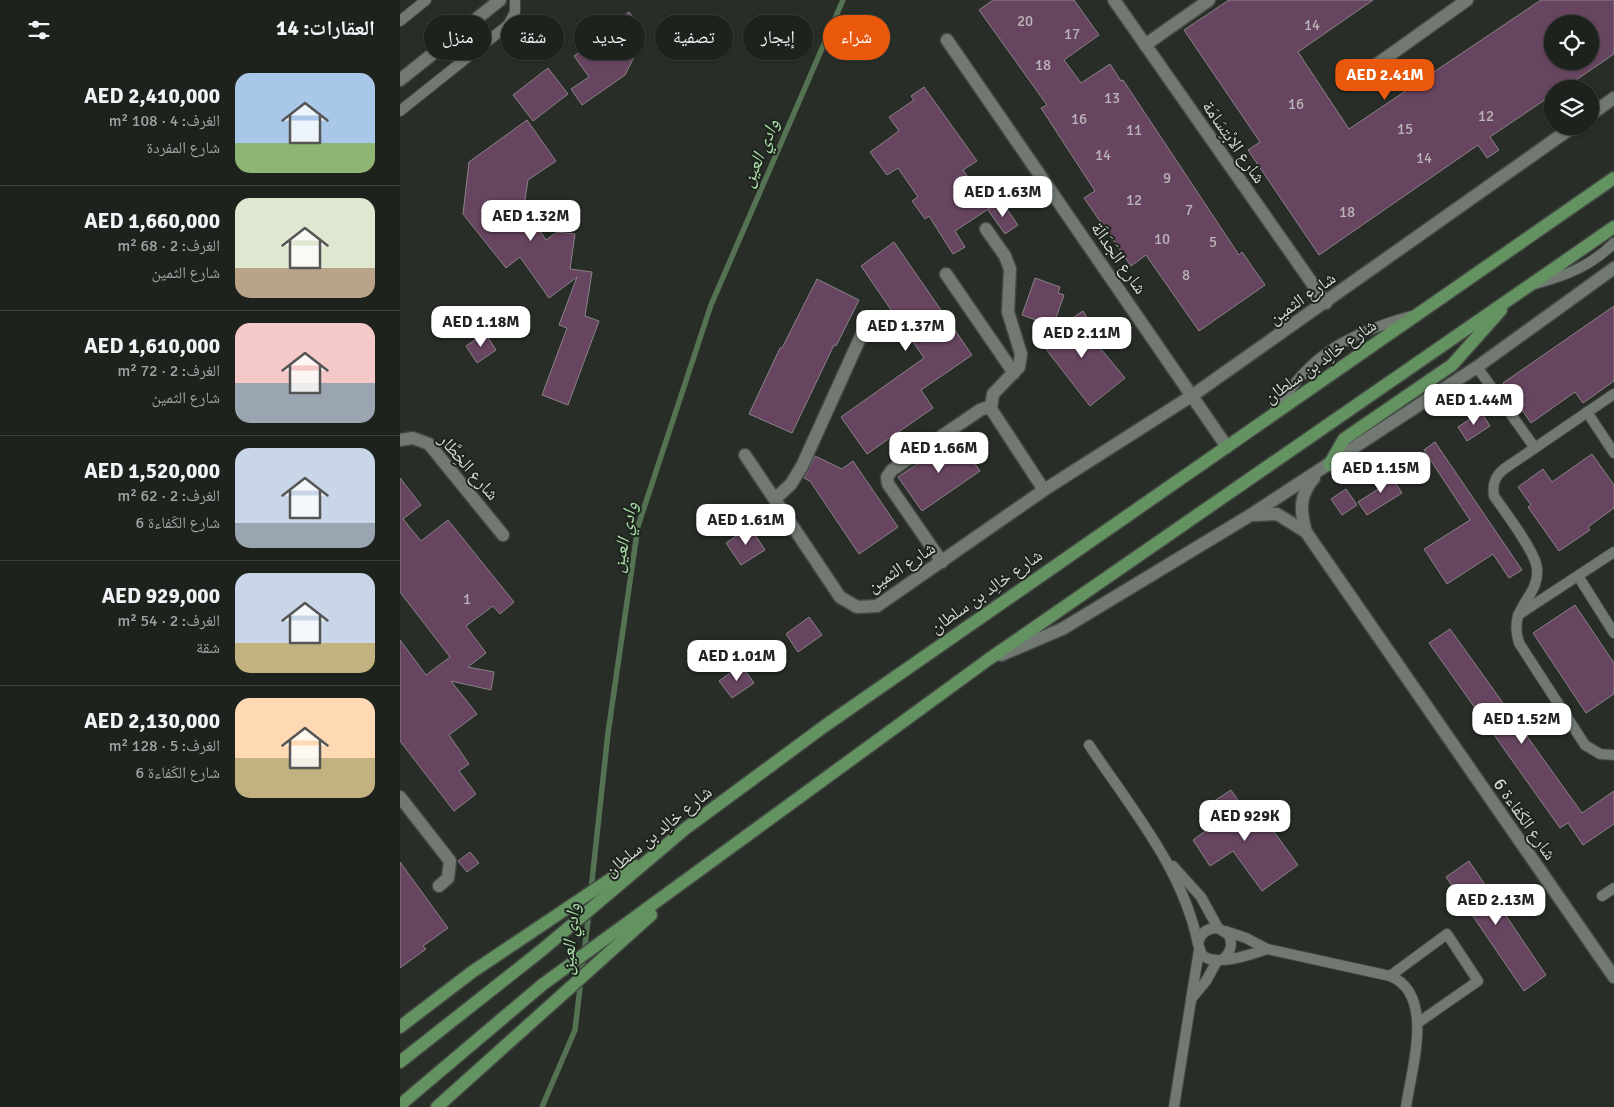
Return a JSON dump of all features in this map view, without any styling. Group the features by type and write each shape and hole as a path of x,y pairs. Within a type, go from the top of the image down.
{"main road":[{"name":"شارع خالِد بن سلطان","path":"404,1059 542,950 685,829 826,725 1614,178"},
{"path":"400,1105 542,985 989,659 1526,286 1614,227"},
{"path":"1324,468 1344,439 1452,365 1515,294"},
{"path":"400,1027 472,972 685,829"},
{"path":"440,1104 709,863"}],"street":[{"path":"400,80 500,0"},
{"name":"شارع الابْتِسَامَة","path":"1114,0 1326,303"},
{"path":"1145,45 1209,0"},
{"path":"1359,77 1467,0"},
{"name":"شارع الجَدَالَة","path":"947,40 1227,446"},
{"path":"1599,109 1614,98"},
{"name":"شارع الثمين","path":"745,454 840,597 857,607 877,606 1044,490 1193,395 1326,303 1561,135"},
{"path":"986,229 1005,256 1010,269 1008,312 1021,354 1019,367 995,389 991,398 991,406 1044,490"},
{"path":"989,659 1062,629 1249,516 1477,367 1614,268"},
{"path":"946,274 1014,373"},
{"path":"775,499 790,484 802,466 866,325"},
{"path":"942,562 888,484 888,477 892,470 980,410 991,406"},
{"name":"شارع الخِطَّار","path":"400,440 413,438 429,444 503,534"},
{"name":"شارع الكَفاءة 6","path":"1306,532 1301,504 1308,484 1324,468"},
{"name":"شارع الكَفاءة 6","path":"1249,516 1262,513 1277,514 1306,532 1614,977"},
{"path":"400,797 450,861 448,878 439,886"}],"lane":[{"path":"400,21 426,0"},
{"path":"400,111 508,25 515,12 515,0"},
{"path":"1526,286 1563,276 1578,269 1593,261 1614,244"},
{"path":"1272,416 1298,377 1330,349 1368,329 1419,314"},
{"path":"1477,367 1535,448"},
{"path":"1614,394 1499,472 1493,483 1494,496 1531,552 1537,567 1536,582 1517,616 1516,633 1519,643 1580,738 1592,750 1600,754 1614,755"},
{"path":"1587,412 1614,453"},
{"path":"1517,616 1614,552"},
{"path":"1578,576 1614,633"},
{"path":"1089,745 1165,859 1186,900 1199,947 1206,959 1220,960 1267,949"},
{"path":"1165,859 1201,898 1221,929 1229,935 1232,945 1230,951 1220,960 1191,999"},
{"path":"1602,896 1614,888"},
{"path":"1174,1107 1199,938 1207,930 1221,929 1246,938 1267,949 1397,978 1411,994 1419,1022 1406,1107"},
{"path":"1390,976 1447,934 1478,981 1419,1022"}],"building":[{"path":"993,0 1074,0 1099,35 1064,60 1081,83 1110,64 1121,81 1123,80 1239,255 1242,252 1265,285 1199,331 1146,255 1131,266 1084,198 1095,191 1041,108 1047,105 979,10"},
{"path":"1229,0 1373,0 1298,52 1349,129 1541,0 1614,0 1614,54 1599,64 1599,15 1544,15 1544,70 1591,70 1576,80 1544,80 1544,100 1490,137 1499,150 1487,158 1478,145 1319,255 1248,150 1260,142 1184,30"},
{"path":"577,60 632,60 625,75 582,105 571,89 589,77"},
{"path":"548,68 568,94 533,121 513,95"},
{"path":"924,87 977,161 963,170 990,208 955,231 965,247 953,254 929,216 925,219 912,201 918,197 898,168 887,175 870,152 899,131 889,117 914,100 911,96"},
{"path":"527,120 556,161 528,180 524,206 546,240 557,232 575,234 570,269 592,272 585,316 599,321 568,405 542,395 567,328 559,325 577,277 549,298 520,257 506,268 463,214 469,162"},
{"path":"1001,201 1018,225 1005,234 988,210"},
{"path":"894,242 972,355 921,390 933,408 867,454 841,417 924,358 861,266"},
{"path":"1035,278 1060,287 1058,293 1064,295 1053,326 1022,315"},
{"path":"817,279 859,300 836,346 834,345 792,433 749,414 780,348 782,348"},
{"path":"1614,306 1614,381 1583,403 1575,392 1531,423 1503,383"},
{"path":"453,310 463,312 466,317 468,336 450,327 447,323 447,318"},
{"path":"1083,311 1093,327 1086,331 1125,378 1090,406 1039,340"},
{"path":"485,333 496,350 477,363 466,346"},
{"path":"1481,412 1490,426 1467,441 1458,427"},
{"path":"957,437 980,471 922,511 898,477"},
{"path":"1435,442 1522,570 1509,578 1493,554 1447,584 1424,549 1470,520 1424,450"},
{"path":"1592,454 1614,485 1614,508 1588,527 1590,530 1559,551 1528,507 1531,505 1518,487 1543,469 1552,482"},
{"path":"815,456 842,469 853,461 898,527 859,554 810,481 804,478"},
{"path":"1387,470 1402,493 1367,515 1358,502 1380,488 1374,479"},
{"path":"400,478 421,505 403,519 421,541 448,520 514,602 500,614 493,606 466,626 486,653 468,667 494,672 491,690 451,681 477,714 449,735 469,764 459,771 476,794 454,811 400,741 400,640 426,675 450,657 400,592"},
{"path":"1346,489 1357,505 1342,515 1331,499"},
{"path":"750,527 765,550 741,565 726,543"},
{"path":"1575,605 1614,663 1614,694 1586,713 1533,633"},
{"path":"809,617 822,635 798,652 786,634"},
{"path":"1450,629 1582,813 1614,791 1614,824 1583,845 1568,823 1560,828 1429,643"},
{"path":"741,665 754,683 732,698 719,681"},
{"path":"1231,790 1250,818 1259,811 1298,865 1262,891 1233,851 1210,866 1193,840 1219,821 1208,805"},
{"path":"470,852 479,863 467,872 458,861"},
{"path":"1469,861 1546,975 1524,991 1446,877"},
{"path":"400,862 448,928 423,946 426,949 400,968"}],"waterway":[{"name":"وادي العين","path":"591,890 608,733 638,526 711,305 843,0"},
{"name":"وادي العين","path":"542,1107 575,1030 589,912"}]}
